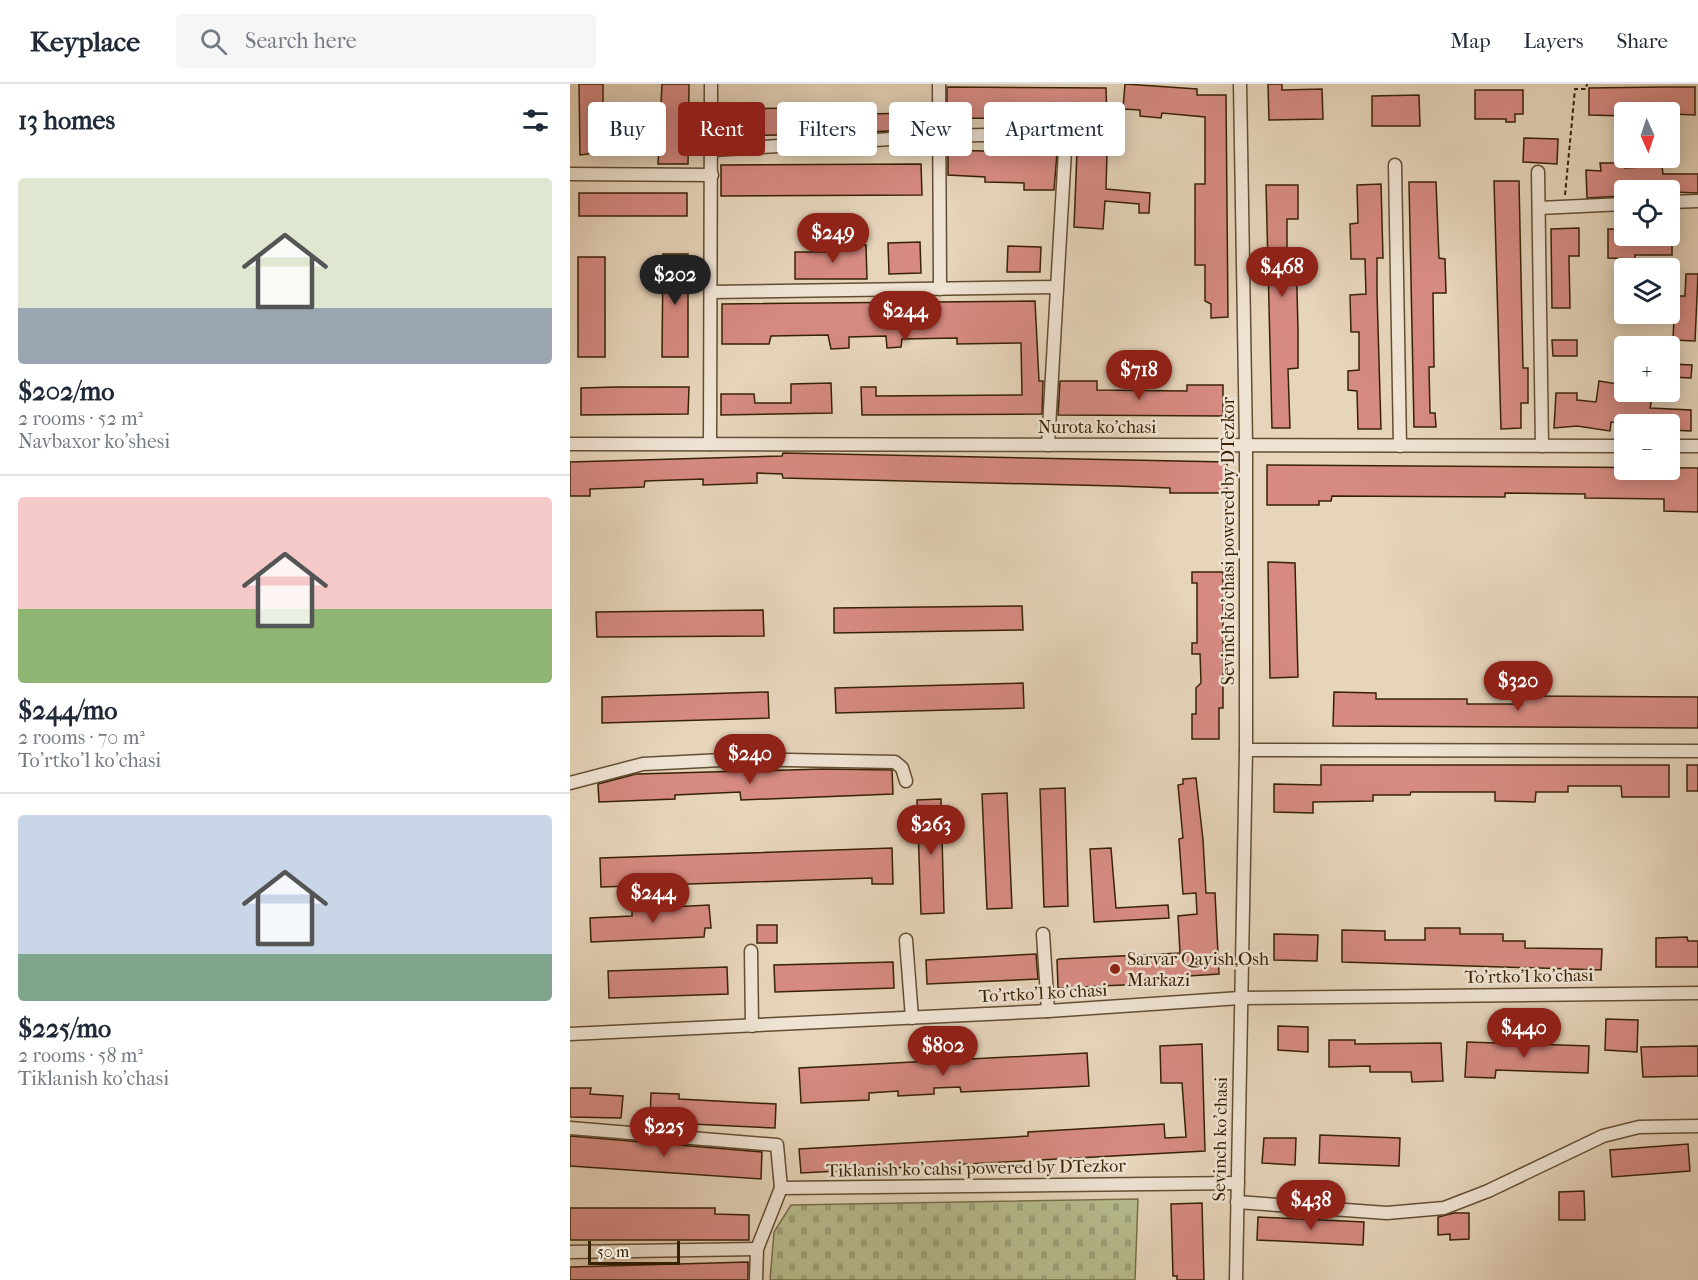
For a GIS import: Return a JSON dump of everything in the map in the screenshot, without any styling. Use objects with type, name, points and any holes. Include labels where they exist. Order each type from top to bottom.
[{"type":"street","points":[[711,84],[711,102]]},
{"type":"street","points":[[939,84],[939,102]]},
{"type":"street","name":"Sevinch ko'chasi powered by DTezkor","points":[[1240,84],[1246,446],[1246,750],[1240,998]]},
{"type":"street","points":[[972,135],[1066,134],[1048,445]]},
{"type":"street","points":[[765,147],[889,139]]},
{"type":"street","points":[[710,444],[712,156]]},
{"type":"street","points":[[939,156],[940,289]]},
{"type":"street","points":[[1395,165],[1400,446]]},
{"type":"street","points":[[1538,172],[1542,446]]},
{"type":"street","points":[[570,174],[712,175]]},
{"type":"street","points":[[1680,202],[1698,201]]},
{"type":"street","points":[[1539,208],[1614,204]]},
{"type":"street","points":[[711,292],[1057,287]]},
{"type":"street","name":"Nurota ko'chasi","points":[[570,444],[1614,446]]},
{"type":"street","points":[[1680,446],[1698,446]]},
{"type":"street","points":[[1246,750],[1698,752]]},
{"type":"street","points":[[570,783],[643,764],[742,759],[895,762],[902,768],[906,781]]},
{"type":"street","points":[[1043,934],[1048,1011]]},
{"type":"street","points":[[906,940],[912,1018]]},
{"type":"street","points":[[751,951],[752,1026]]},
{"type":"street","name":"To'rtko'l ko'chasi","points":[[570,1034],[1048,1011],[1240,998],[1698,993]]},
{"type":"street","name":"Sevinch ko'chasi","points":[[1236,1280],[1240,998]]},
{"type":"street","points":[[1237,1202],[1387,1213],[1444,1208],[1488,1191],[1603,1136],[1639,1127],[1698,1126]]},
{"type":"street","points":[[570,1128],[777,1145],[781,1188],[757,1249],[756,1280]]},
{"type":"street","name":"Tiklanish ko'cahsi powered by DTezkor","points":[[781,1188],[1238,1183]]},
{"type":"street","points":[[570,1252],[757,1249]]},
{"type":"path","points":[[1564,207],[1575,89],[1586,89],[1587,84]]},
{"type":"green space","points":[[1138,1199],[1135,1280],[770,1280],[774,1232],[791,1205]]},
{"type":"building","points":[[579,84],[603,84],[603,102],[588,102],[588,154],[580,155]]},
{"type":"building","points":[[662,84],[689,84],[689,102],[678,102],[678,156],[688,156],[688,164],[658,164],[658,156],[666,156],[666,102],[661,102]]},
{"type":"building","points":[[1125,84],[1197,89],[1197,95],[1226,95],[1228,317],[1211,318],[1211,304],[1205,301],[1205,265],[1195,265],[1195,184],[1205,184],[1205,117],[1162,113],[1161,118],[1140,116],[1140,110],[1125,109]]},
{"type":"building","points":[[1268,84],[1282,84],[1282,90],[1322,89],[1323,119],[1269,120]]},
{"type":"building","points":[[947,87],[1106,88],[1106,102],[984,102],[984,118],[972,118],[972,102],[947,102]]},
{"type":"building","points":[[1695,87],[1695,115],[1680,114],[1680,102],[1614,102],[1614,116],[1589,115],[1589,88]]},
{"type":"building","points":[[1475,90],[1523,90],[1523,114],[1515,114],[1515,122],[1506,122],[1506,119],[1475,119]]},
{"type":"building","points":[[1419,95],[1420,126],[1372,126],[1372,96]]},
{"type":"building","points":[[765,108],[777,108],[777,135],[765,135]]},
{"type":"building","points":[[877,114],[889,114],[889,131],[877,132]]},
{"type":"building","points":[[1524,138],[1558,139],[1557,164],[1523,162]]},
{"type":"building","points":[[972,151],[984,151],[984,156],[1057,156],[1054,190],[1024,190],[1024,183],[985,182],[985,177],[948,175],[948,156],[972,156]]},
{"type":"building","points":[[1077,156],[1107,156],[1106,189],[1150,193],[1149,213],[1139,213],[1139,204],[1105,201],[1103,229],[1074,227]]},
{"type":"building","points":[[1600,163],[1614,163],[1614,168],[1662,168],[1663,174],[1698,174],[1698,193],[1680,192],[1680,180],[1614,180],[1614,197],[1587,198],[1586,170],[1601,171]]},
{"type":"building","points":[[921,164],[922,195],[721,196],[721,165]]},
{"type":"building","points":[[1494,181],[1519,181],[1523,368],[1528,368],[1528,403],[1521,403],[1521,428],[1501,429]]},
{"type":"building","points":[[1409,182],[1436,182],[1439,258],[1445,259],[1446,293],[1433,293],[1434,367],[1429,367],[1430,413],[1435,413],[1436,427],[1414,427]]},
{"type":"building","points":[[1381,184],[1383,258],[1377,258],[1377,293],[1381,429],[1358,429],[1357,391],[1348,390],[1348,371],[1359,370],[1359,332],[1351,332],[1350,295],[1366,294],[1365,259],[1351,259],[1350,224],[1358,223],[1357,185]]},
{"type":"building","points":[[1266,185],[1298,185],[1298,219],[1287,219],[1287,250],[1296,250],[1298,330],[1298,368],[1288,369],[1290,428],[1272,428]]},
{"type":"building","points":[[579,193],[687,193],[687,216],[579,216]]},
{"type":"building","points":[[1579,228],[1579,256],[1569,256],[1570,308],[1552,308],[1551,229]]},
{"type":"building","points":[[1608,229],[1614,229],[1614,246],[1672,246],[1672,255],[1608,258]]},
{"type":"building","points":[[920,242],[921,273],[889,274],[888,243]]},
{"type":"building","points":[[866,245],[867,279],[795,279],[795,252],[834,252],[834,246]]},
{"type":"building","points":[[1008,246],[1041,247],[1040,272],[1007,272]]},
{"type":"building","points":[[663,254],[688,254],[688,357],[662,357]]},
{"type":"building","points":[[578,257],[605,257],[605,357],[578,357]]},
{"type":"building","points":[[1686,274],[1698,274],[1695,341],[1680,340],[1680,336],[1673,336],[1674,324],[1680,324],[1680,296],[1685,296]]},
{"type":"building","points":[[1035,301],[1039,381],[1043,381],[1042,414],[862,415],[861,387],[876,387],[876,396],[1022,395],[1021,343],[957,344],[957,338],[902,339],[901,347],[887,348],[886,336],[849,337],[849,348],[831,349],[828,335],[771,336],[769,344],[722,344],[722,304]]},
{"type":"building","points":[[1552,340],[1577,340],[1577,356],[1553,356]]},
{"type":"building","points":[[1680,364],[1692,365],[1691,378],[1680,377]]},
{"type":"building","points":[[1060,381],[1097,381],[1097,390],[1187,391],[1187,385],[1223,385],[1223,416],[1058,415]]},
{"type":"building","points":[[1599,381],[1614,383],[1614,402],[1651,402],[1650,408],[1691,410],[1691,431],[1680,430],[1680,414],[1614,414],[1614,422],[1611,422],[1610,431],[1577,426],[1554,428],[1556,393],[1577,393],[1577,400],[1596,402]]},
{"type":"building","points":[[831,383],[832,413],[721,415],[721,394],[754,394],[755,403],[791,403],[791,384]]},
{"type":"building","points":[[689,387],[688,414],[581,415],[581,388]]},
{"type":"building","points":[[783,453],[1227,462],[1227,493],[1170,493],[1170,488],[1116,486],[783,478],[782,474],[757,473],[757,483],[703,485],[703,479],[645,481],[644,487],[590,489],[590,496],[570,496],[570,462],[782,456]]},
{"type":"building","points":[[1267,465],[1614,467],[1614,480],[1680,480],[1680,468],[1698,468],[1698,512],[1664,511],[1664,499],[1585,498],[1585,494],[1505,493],[1505,497],[1332,496],[1331,501],[1319,501],[1319,505],[1267,505]]},
{"type":"building","points":[[1268,562],[1295,563],[1298,677],[1270,678]]},
{"type":"building","points":[[1192,572],[1223,572],[1223,708],[1219,708],[1219,739],[1192,739],[1192,714],[1196,714],[1196,688],[1201,683],[1200,654],[1192,654],[1192,643],[1197,643],[1197,583],[1192,583]]},
{"type":"building","points":[[1022,606],[1023,630],[834,633],[834,608]]},
{"type":"building","points":[[763,610],[764,636],[597,637],[596,612]]},
{"type":"building","points":[[1023,683],[1024,708],[836,713],[835,688]]},
{"type":"building","points":[[768,692],[769,718],[602,723],[602,697]]},
{"type":"building","points":[[1334,692],[1376,693],[1376,699],[1467,699],[1467,704],[1522,704],[1522,696],[1698,697],[1698,728],[1333,726]]},
{"type":"building","points":[[1321,765],[1669,765],[1669,797],[1622,797],[1621,786],[1568,786],[1568,792],[1536,792],[1535,802],[1495,801],[1495,792],[1411,792],[1410,795],[1373,795],[1373,801],[1313,802],[1313,813],[1274,812],[1274,784],[1321,785]]},
{"type":"building","points":[[1687,765],[1698,765],[1698,791],[1687,791]]},
{"type":"building","points":[[823,769],[892,770],[893,794],[741,800],[740,792],[675,795],[675,799],[599,802],[598,784],[636,774]]},
{"type":"building","points":[[1196,778],[1206,893],[1215,893],[1219,974],[1172,977],[1166,979],[1166,983],[1058,988],[1057,960],[1059,959],[1180,953],[1178,916],[1197,914],[1196,893],[1183,894],[1179,839],[1183,838],[1178,785],[1183,784],[1183,779]]},
{"type":"building","points":[[1065,788],[1068,906],[1044,907],[1040,789]]},
{"type":"building","points":[[1007,793],[1012,908],[987,909],[982,794]]},
{"type":"building","points":[[941,799],[944,913],[921,914],[917,800]]},
{"type":"building","points":[[892,848],[893,884],[872,884],[872,878],[601,887],[600,858]]},
{"type":"building","points":[[1111,848],[1116,908],[1168,905],[1169,918],[1094,922],[1090,849]]},
{"type":"building","points":[[709,905],[711,928],[705,928],[704,937],[591,942],[590,918],[632,916],[632,909]]},
{"type":"building","points":[[757,925],[777,925],[777,943],[757,943]]},
{"type":"building","points":[[1425,928],[1460,928],[1460,934],[1503,934],[1503,941],[1525,941],[1525,948],[1602,949],[1601,970],[1342,962],[1342,930],[1385,931],[1385,940],[1425,940]]},
{"type":"building","points":[[1274,934],[1318,935],[1317,961],[1274,960]]},
{"type":"building","points":[[1687,937],[1688,941],[1698,941],[1698,967],[1656,967],[1656,938]]},
{"type":"building","points":[[1036,954],[1038,979],[927,984],[926,960]]},
{"type":"building","points":[[893,962],[894,988],[775,992],[774,965]]},
{"type":"building","points":[[727,967],[728,994],[609,998],[608,971]]},
{"type":"building","points":[[1606,1019],[1638,1020],[1637,1052],[1605,1050]]},
{"type":"building","points":[[1278,1026],[1308,1027],[1308,1052],[1278,1050]]},
{"type":"building","points":[[1329,1040],[1355,1040],[1355,1044],[1441,1043],[1443,1081],[1412,1082],[1411,1072],[1370,1072],[1370,1066],[1329,1067]]},
{"type":"building","points":[[1467,1042],[1589,1046],[1588,1073],[1496,1070],[1495,1078],[1465,1077]]},
{"type":"building","points":[[1202,1044],[1205,1151],[801,1173],[799,1149],[1028,1136],[1028,1132],[1164,1124],[1165,1138],[1186,1137],[1182,1083],[1161,1083],[1160,1046]]},
{"type":"building","points":[[1698,1046],[1698,1076],[1643,1077],[1641,1047]]},
{"type":"building","points":[[1087,1053],[1089,1086],[961,1092],[960,1087],[934,1088],[934,1094],[898,1096],[898,1091],[869,1093],[869,1100],[801,1103],[799,1068]]},
{"type":"building","points":[[570,1088],[591,1088],[590,1094],[623,1096],[621,1118],[570,1117]]},
{"type":"building","points":[[651,1093],[679,1094],[679,1099],[776,1104],[775,1128],[650,1122]]},
{"type":"building","points":[[1320,1135],[1400,1138],[1399,1166],[1319,1163]]},
{"type":"building","points":[[570,1136],[762,1152],[761,1179],[570,1166]]},
{"type":"building","points":[[1264,1138],[1296,1138],[1295,1165],[1262,1163]]},
{"type":"building","points":[[1688,1144],[1690,1171],[1612,1177],[1610,1150]]},
{"type":"building","points":[[1584,1191],[1585,1220],[1559,1220],[1559,1192]]},
{"type":"building","points":[[1202,1203],[1204,1280],[1177,1280],[1177,1276],[1173,1276],[1171,1204]]},
{"type":"building","points":[[570,1208],[715,1208],[715,1214],[749,1215],[749,1240],[570,1240]]},
{"type":"building","points":[[1454,1213],[1469,1213],[1469,1239],[1450,1240],[1450,1234],[1438,1235],[1438,1217]]},
{"type":"building","points":[[1258,1217],[1364,1222],[1363,1245],[1257,1240]]},
{"type":"building","points":[[748,1262],[748,1280],[570,1280],[570,1267]]},
{"type":"place","name":"Sarvar Qayish,Osh Markazi","points":[[1115,969]]}]
